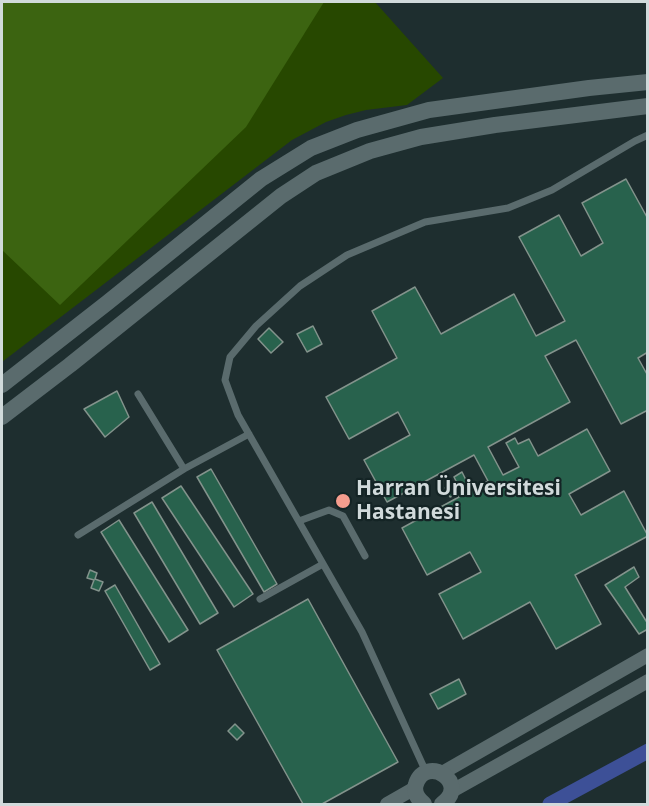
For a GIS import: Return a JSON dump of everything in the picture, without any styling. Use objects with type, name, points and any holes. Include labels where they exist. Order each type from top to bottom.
[{"type":"street","points":[[2,385],[261,179],[311,148],[357,130],[429,110],[648,82]]},
{"type":"street","points":[[2,417],[281,196],[316,173],[370,151],[421,137],[495,125],[648,106]]},
{"type":"street","points":[[424,804],[419,801],[415,788],[421,776],[434,772],[648,655]]},
{"type":"street","points":[[449,800],[648,681]]},
{"type":"street","points":[[434,772],[448,777],[451,784],[449,800]]},
{"type":"street","points":[[387,804],[415,788]]},
{"type":"lane","points":[[434,772],[362,632],[238,415],[225,380],[231,357],[256,326],[300,286],[347,255],[425,222],[508,208],[552,190],[648,135]]},
{"type":"lane","points":[[138,394],[184,470]]},
{"type":"lane","points":[[78,535],[184,470],[249,434]]},
{"type":"lane","points":[[299,521],[329,510],[343,516],[365,556]]},
{"type":"lane","points":[[260,599],[323,564]]},
{"type":"green space","points":[[2,2],[375,2],[443,78],[407,105],[346,115],[326,122],[292,140],[2,362]]},
{"type":"green space","points":[[2,2],[324,2],[246,127],[60,305],[2,250]]},
{"type":"building","points":[[626,179],[648,219],[648,352],[638,358],[648,376],[648,410],[621,424],[576,340],[545,356],[570,402],[488,447],[503,475],[519,467],[506,443],[515,438],[518,444],[529,439],[538,456],[587,429],[610,471],[569,494],[581,515],[624,491],[648,536],[575,575],[601,624],[556,649],[530,602],[463,639],[439,594],[481,572],[470,552],[427,575],[402,528],[459,497],[457,494],[450,497],[445,488],[456,481],[454,477],[462,472],[471,490],[488,481],[474,455],[387,502],[364,460],[410,435],[398,412],[349,439],[326,397],[397,358],[372,311],[415,287],[441,334],[514,294],[536,336],[565,321],[519,237],[559,215],[581,256],[603,243],[582,203]]},
{"type":"building","points":[[313,326],[322,344],[307,352],[297,334]]},
{"type":"building","points":[[269,328],[283,342],[271,353],[258,339]]},
{"type":"building","points":[[117,391],[129,417],[105,437],[84,409]]},
{"type":"building","points":[[211,469],[277,584],[264,592],[197,477]]},
{"type":"building","points":[[181,486],[253,594],[234,607],[162,498]]},
{"type":"building","points":[[152,502],[218,613],[200,624],[134,513]]},
{"type":"building","points":[[119,520],[188,630],[169,642],[101,532]]},
{"type":"building","points":[[634,567],[639,577],[625,587],[648,624],[648,629],[639,634],[605,585]]},
{"type":"building","points":[[90,570],[97,573],[95,579],[103,582],[99,591],[91,588],[94,580],[87,578]]},
{"type":"building","points":[[115,585],[160,664],[150,670],[105,591]]},
{"type":"building","points":[[308,599],[398,762],[322,804],[303,804],[217,650]]},
{"type":"building","points":[[459,679],[466,694],[438,709],[430,694]]},
{"type":"building","points":[[235,724],[244,733],[237,740],[228,731]]},
{"type":"waterway","points":[[550,804],[648,751]]},
{"type":"place","name":"Harran Üniversitesi Hastanesi","points":[[343,501]]}]
